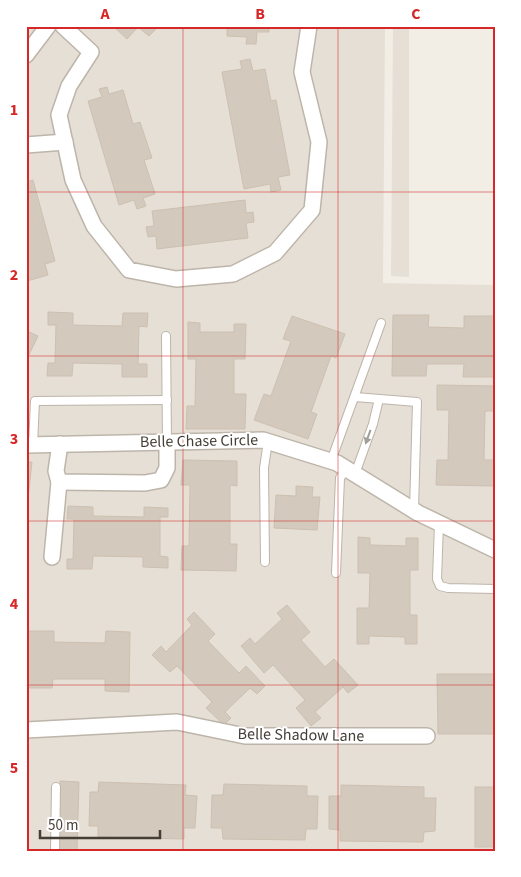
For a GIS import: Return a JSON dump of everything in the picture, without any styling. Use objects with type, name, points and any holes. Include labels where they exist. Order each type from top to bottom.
[{"type":"street","points":[[26,55],[48,26]]},
{"type":"street","points":[[63,26],[92,52],[69,86],[59,115],[73,180],[94,226],[129,270],[176,279],[233,274],[275,253],[312,210],[319,142],[302,72],[309,26]]},
{"type":"street","points":[[26,145],[65,142]]},
{"type":"street","name":"Belle Chase Circle","points":[[30,445],[268,441],[331,461],[414,511],[495,550]]},
{"type":"street","points":[[59,482],[145,484],[161,480],[166,468],[166,442]]},
{"type":"street","points":[[52,557],[59,482],[56,471],[60,444]]},
{"type":"street","name":"Belle Shadow Lane","points":[[26,730],[177,722],[244,736],[427,736]]},
{"type":"lane","points":[[331,461],[381,323]]},
{"type":"lane","points":[[166,336],[166,442]]},
{"type":"lane","points":[[355,397],[417,402],[414,511]]},
{"type":"lane","points":[[336,573],[340,478],[350,471],[373,424],[379,399]]},
{"type":"lane","points":[[30,445],[35,401],[166,400]]},
{"type":"lane","points":[[265,562],[264,468],[268,441]]},
{"type":"lane","points":[[439,524],[437,579],[440,586],[448,588],[495,589]]},
{"type":"lane","points":[[55,851],[56,787]]},
{"type":"shaded area","points":[[26,26],[385,26],[383,283],[495,285],[495,851],[26,851]]},
{"type":"shaded area","points":[[393,26],[409,26],[409,277],[391,276]]},
{"type":"building","points":[[113,26],[153,26],[156,29],[149,36],[138,27],[127,39]]},
{"type":"building","points":[[227,26],[269,26],[269,32],[257,32],[256,44],[246,44],[247,37],[227,36]]},
{"type":"building","points":[[250,59],[253,71],[265,69],[271,101],[276,100],[290,175],[278,177],[281,190],[271,192],[270,184],[244,189],[222,72],[242,69],[240,61]]},
{"type":"building","points":[[107,87],[109,94],[123,90],[133,124],[140,122],[152,158],[144,160],[155,194],[143,198],[146,206],[137,209],[134,200],[119,205],[88,101],[102,97],[99,89]]},
{"type":"building","points":[[33,180],[55,261],[45,264],[48,275],[27,281],[26,182]]},
{"type":"building","points":[[245,200],[246,213],[253,212],[254,222],[246,223],[248,238],[157,249],[156,236],[148,237],[146,227],[154,226],[152,211]]},
{"type":"building","points":[[48,312],[73,313],[73,325],[122,326],[123,313],[148,313],[147,327],[139,326],[138,364],[147,364],[147,377],[122,377],[122,364],[73,363],[72,376],[47,376],[48,363],[55,363],[56,325],[48,325]]},
{"type":"building","points":[[393,315],[429,315],[428,327],[464,328],[464,316],[495,316],[495,377],[463,377],[464,364],[427,364],[426,376],[392,376]]},
{"type":"building","points":[[292,316],[345,334],[336,358],[331,356],[311,412],[317,414],[308,439],[254,420],[264,394],[271,396],[291,341],[283,339]]},
{"type":"building","points":[[188,322],[200,323],[200,332],[234,332],[234,324],[246,324],[245,359],[234,359],[234,394],[246,394],[245,429],[186,429],[187,406],[195,406],[196,359],[188,359]]},
{"type":"building","points":[[26,331],[38,336],[26,361]]},
{"type":"building","points":[[437,385],[495,386],[495,411],[485,411],[484,460],[495,460],[495,486],[436,485],[437,460],[448,460],[449,410],[437,410]]},
{"type":"building","points":[[183,460],[237,461],[237,486],[230,485],[230,544],[237,544],[236,571],[181,570],[182,546],[189,546],[190,485],[181,485]]},
{"type":"building","points":[[26,462],[32,462],[28,498],[26,498]]},
{"type":"building","points":[[296,486],[313,487],[312,497],[320,497],[317,530],[274,528],[276,495],[296,496]]},
{"type":"building","points":[[68,506],[93,507],[93,516],[144,517],[144,507],[168,508],[168,517],[160,517],[160,556],[168,557],[168,568],[143,567],[143,557],[93,556],[92,569],[67,569],[67,559],[73,559],[74,519],[67,519]]},
{"type":"building","points":[[358,537],[370,538],[370,545],[406,546],[406,538],[418,538],[418,570],[410,570],[410,615],[417,615],[417,644],[405,644],[405,637],[369,636],[369,644],[357,644],[357,608],[369,608],[370,573],[358,573]]},
{"type":"building","points":[[287,605],[310,632],[301,640],[325,667],[334,659],[358,685],[348,693],[343,687],[315,712],[321,718],[311,726],[296,708],[305,700],[273,665],[264,673],[241,646],[250,638],[255,644],[282,619],[277,613]]},
{"type":"building","points":[[194,612],[215,634],[208,641],[239,673],[246,666],[265,686],[257,694],[250,688],[225,712],[231,718],[224,725],[206,708],[212,702],[177,666],[170,672],[152,655],[161,646],[166,652],[192,625],[187,619]]},
{"type":"building","points":[[26,631],[54,631],[54,642],[105,643],[106,631],[130,632],[129,692],[105,691],[105,679],[53,679],[52,688],[26,688]]},
{"type":"building","points":[[437,674],[495,674],[495,734],[438,734]]},
{"type":"building","points":[[60,781],[79,782],[77,850],[58,850]]},
{"type":"building","points":[[99,782],[186,785],[185,795],[197,796],[195,828],[184,828],[184,839],[98,837],[98,826],[89,826],[90,792],[98,792]]},
{"type":"building","points":[[224,784],[307,786],[307,796],[318,796],[317,829],[306,829],[305,840],[223,839],[222,828],[211,828],[212,795],[223,795]]},
{"type":"building","points":[[341,785],[424,787],[424,798],[436,798],[435,831],[424,832],[423,842],[340,841],[340,830],[329,829],[329,796],[341,796]]},
{"type":"building","points":[[475,787],[494,787],[494,847],[475,847]]}]
